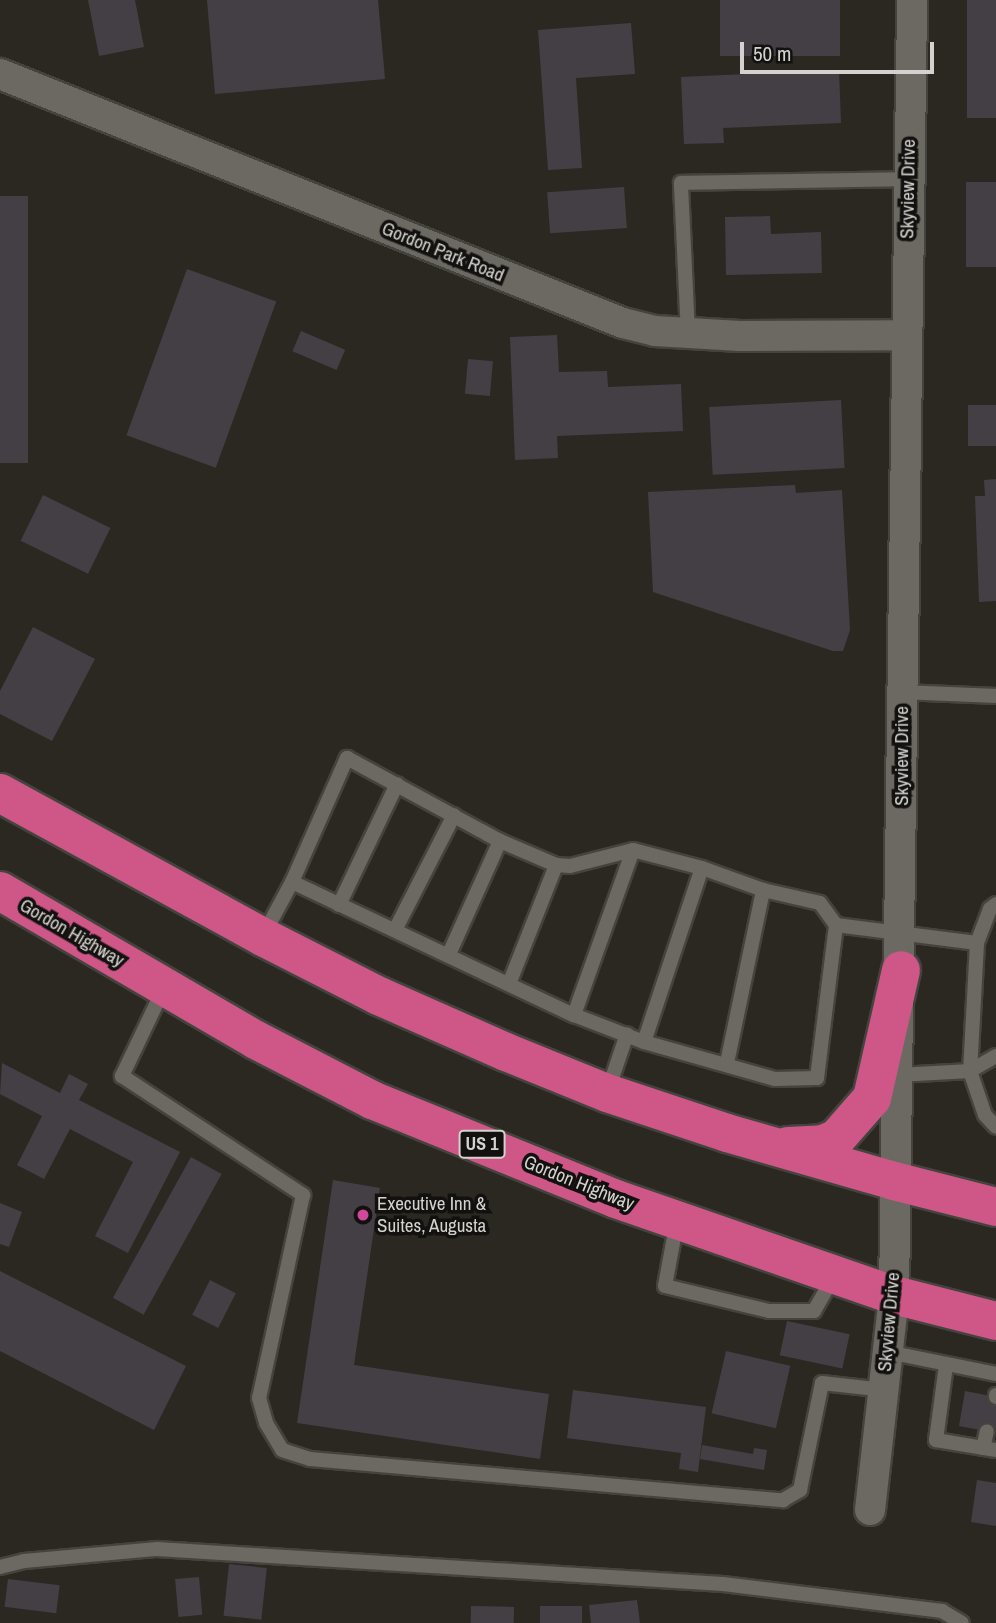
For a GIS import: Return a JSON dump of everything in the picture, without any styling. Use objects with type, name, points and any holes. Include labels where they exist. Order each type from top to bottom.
[{"type":"highway","points":[[0,793],[263,937],[379,996],[607,1093],[776,1147],[996,1207]]},
{"type":"highway","name":"Gordon Highway","points":[[0,891],[256,1040],[372,1100],[677,1220],[894,1295],[996,1321]]},
{"type":"highway","points":[[776,1147],[823,1144],[837,1138],[868,1104],[878,1082],[901,952]]},
{"type":"street","name":"Skyview Drive","points":[[870,1510],[894,1295],[894,1181],[901,952],[905,335],[912,0]]},
{"type":"street","name":"Gordon Park Road","points":[[0,74],[586,310],[655,331],[688,334],[905,335]]},
{"type":"lane","points":[[688,334],[681,183],[909,178]]},
{"type":"lane","points":[[902,692],[996,696]]},
{"type":"lane","points":[[263,937],[292,882],[347,758],[500,841],[556,865],[570,866],[633,850],[702,868],[763,890],[820,902],[836,925],[901,952],[977,943]]},
{"type":"lane","points":[[339,905],[397,784]]},
{"type":"lane","points":[[395,930],[454,815]]},
{"type":"lane","points":[[449,954],[500,841]]},
{"type":"lane","points":[[574,1015],[633,850]]},
{"type":"lane","points":[[509,984],[556,865]]},
{"type":"lane","points":[[645,1042],[702,868]]},
{"type":"lane","points":[[292,882],[574,1015],[645,1042],[727,1063],[775,1079],[817,1078],[836,925]]},
{"type":"lane","points":[[727,1063],[763,890]]},
{"type":"lane","points":[[996,904],[990,909],[977,943],[970,1071],[985,1115],[996,1128]]},
{"type":"lane","points":[[165,987],[122,1076],[303,1195],[259,1398],[266,1423],[282,1450],[310,1460],[783,1500],[800,1490],[822,1383],[884,1390]]},
{"type":"lane","points":[[607,1093],[627,1034]]},
{"type":"lane","points":[[898,1075],[970,1071],[996,1056]]},
{"type":"lane","points":[[677,1220],[665,1286],[769,1311],[814,1311],[835,1275]]},
{"type":"lane","points":[[888,1352],[996,1374]]},
{"type":"lane","points":[[946,1364],[936,1440],[990,1449],[987,1431]]},
{"type":"lane","points":[[0,1567],[38,1559],[157,1549],[723,1584],[942,1611],[962,1623]]},
{"type":"building","points":[[88,0],[135,0],[144,47],[99,56]]},
{"type":"building","points":[[207,0],[378,0],[385,79],[215,94]]},
{"type":"building","points":[[720,0],[840,0],[840,56],[720,56]]},
{"type":"building","points":[[967,0],[996,0],[996,118],[967,118]]},
{"type":"building","points":[[631,23],[635,74],[576,78],[582,168],[548,170],[538,30]]},
{"type":"building","points":[[839,70],[841,123],[723,128],[724,143],[684,144],[681,77]]},
{"type":"building","points":[[966,182],[996,182],[996,267],[966,267]]},
{"type":"building","points":[[624,187],[627,228],[550,233],[547,192]]},
{"type":"building","points":[[0,196],[28,196],[28,463],[0,463]]},
{"type":"building","points":[[770,216],[771,234],[821,232],[822,273],[726,275],[725,217]]},
{"type":"building","points":[[187,269],[276,301],[216,468],[126,435]]},
{"type":"building","points":[[301,331],[345,350],[337,370],[292,351]]},
{"type":"building","points":[[557,335],[559,372],[607,371],[608,387],[681,384],[683,431],[557,436],[558,458],[515,460],[510,337]]},
{"type":"building","points":[[468,359],[493,361],[490,396],[465,394]]},
{"type":"building","points":[[841,400],[845,468],[713,475],[709,407]]},
{"type":"building","points":[[968,405],[996,405],[996,446],[968,446]]},
{"type":"building","points":[[996,479],[996,601],[979,602],[975,496],[985,496],[984,480]]},
{"type":"building","points":[[795,485],[796,493],[842,490],[850,630],[843,651],[833,651],[653,592],[648,492]]},
{"type":"building","points":[[43,495],[110,528],[88,574],[21,541]]},
{"type":"building","points":[[33,627],[95,659],[52,741],[0,714],[0,691]]},
{"type":"building","points":[[2,1063],[60,1093],[69,1074],[88,1084],[79,1100],[180,1152],[128,1253],[95,1236],[133,1162],[70,1129],[44,1179],[17,1165],[42,1116],[0,1094]]},
{"type":"building","points":[[191,1157],[222,1174],[144,1315],[113,1298]]},
{"type":"building","points":[[333,1180],[380,1188],[354,1365],[549,1394],[540,1459],[297,1423]]},
{"type":"building","points":[[0,1203],[22,1212],[9,1247],[0,1244]]},
{"type":"building","points":[[0,1271],[186,1366],[154,1430],[0,1351]]},
{"type":"building","points":[[210,1280],[236,1293],[218,1328],[192,1315]]},
{"type":"building","points":[[787,1321],[850,1334],[842,1369],[780,1355]]},
{"type":"building","points":[[726,1351],[790,1366],[776,1428],[712,1413]]},
{"type":"building","points":[[573,1390],[706,1407],[698,1472],[679,1469],[681,1453],[567,1438]]},
{"type":"building","points":[[965,1391],[996,1397],[996,1433],[959,1426]]},
{"type":"building","points":[[702,1445],[753,1454],[754,1448],[767,1450],[764,1470],[700,1459]]},
{"type":"building","points":[[977,1480],[996,1483],[996,1526],[971,1522]]},
{"type":"building","points":[[229,1564],[267,1568],[261,1620],[224,1616]]},
{"type":"building","points":[[199,1577],[202,1615],[178,1617],[175,1579]]},
{"type":"building","points":[[8,1579],[60,1585],[56,1613],[5,1607]]},
{"type":"building","points":[[637,1600],[640,1623],[591,1623],[589,1605]]},
{"type":"building","points":[[471,1606],[514,1607],[514,1623],[471,1623]]},
{"type":"building","points":[[540,1606],[582,1606],[582,1623],[540,1623]]},
{"type":"place","name":"Executive Inn & Suites, Augusta","points":[[363,1215]]}]
